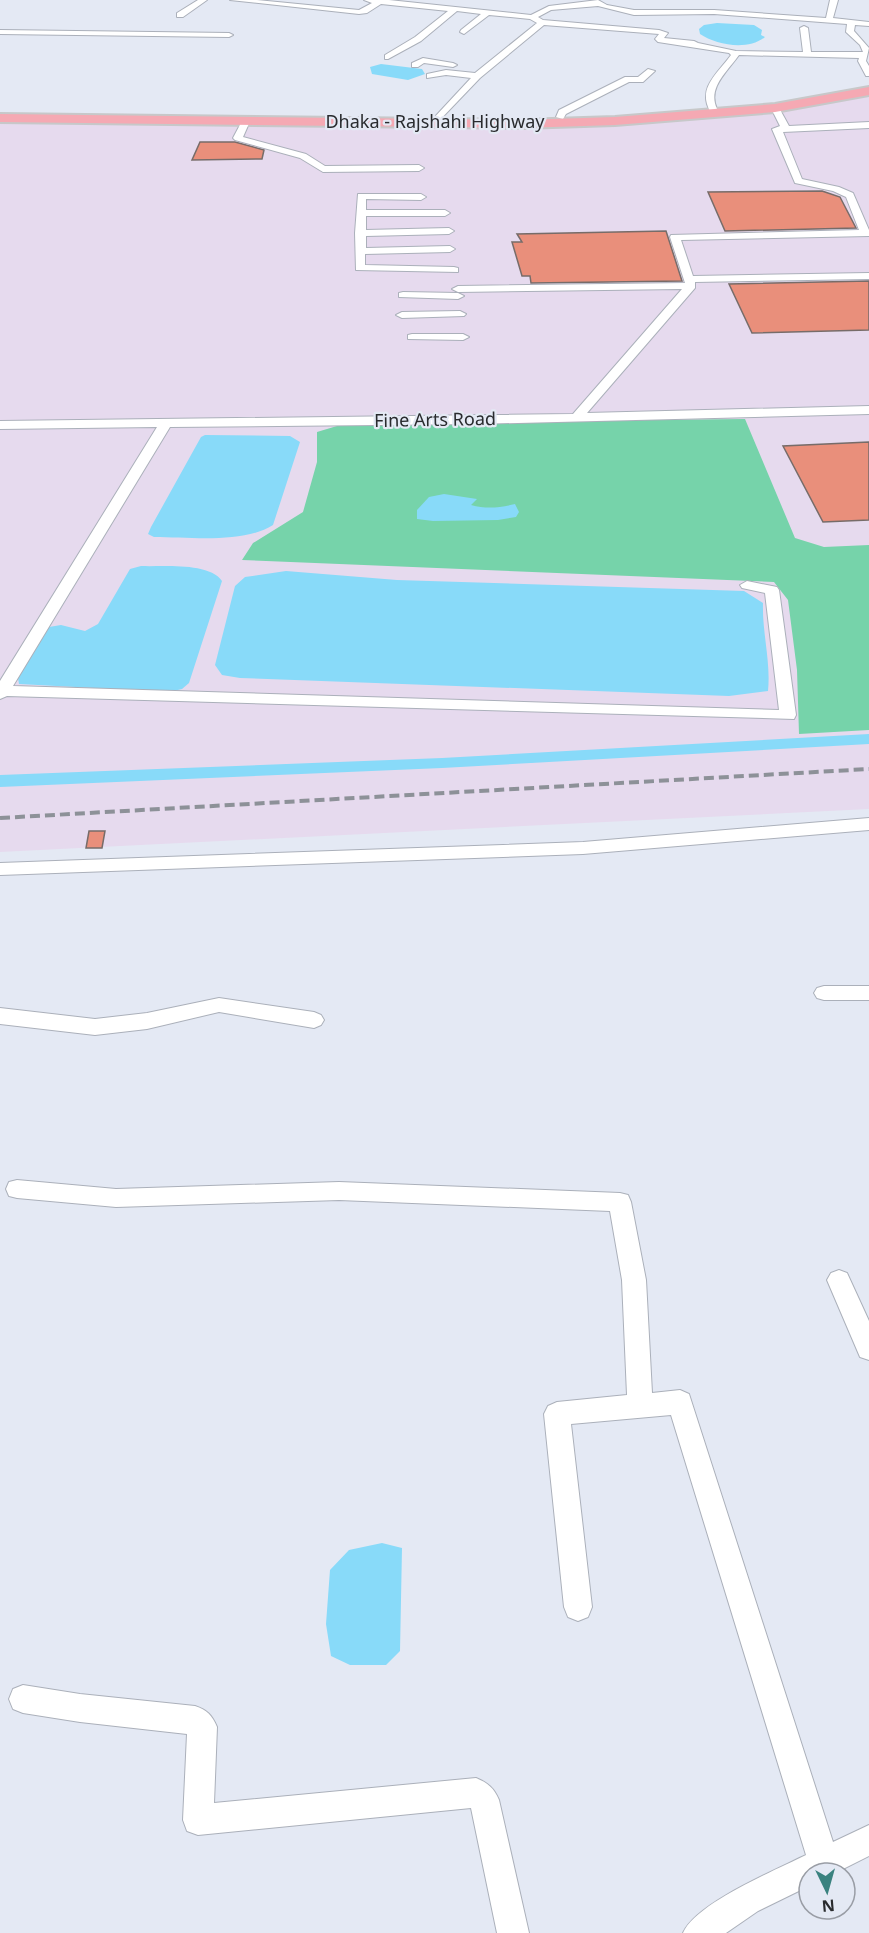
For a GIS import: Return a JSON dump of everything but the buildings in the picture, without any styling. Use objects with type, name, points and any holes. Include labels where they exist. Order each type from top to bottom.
[{"type":"highway","name":"Dhaka - Rajshahi Highway","points":[[0,113],[436,121],[713,109],[768,104],[869,89]]},
{"type":"highway","name":"Dhaka - Rajshahi Highway","points":[[0,118],[246,121],[615,120],[776,108],[869,89]]},
{"type":"street","points":[[180,15],[203,0]]},
{"type":"street","points":[[234,0],[359,12],[380,1]]},
{"type":"street","points":[[368,0],[487,10],[532,18],[541,22],[659,32],[664,33],[661,40],[694,43],[692,45],[732,51],[735,54],[784,52],[864,56]]},
{"type":"street","points":[[435,7],[446,0]]},
{"type":"street","points":[[829,20],[834,0]]},
{"type":"street","points":[[532,18],[549,8],[595,2],[623,11],[762,14],[869,24]]},
{"type":"street","points":[[762,14],[766,3]]},
{"type":"street","points":[[376,62],[418,39],[455,9]]},
{"type":"street","points":[[464,32],[487,10]]},
{"type":"street","points":[[436,121],[477,76],[514,48],[541,22]]},
{"type":"street","points":[[851,22],[850,32],[867,52],[862,64],[869,74]]},
{"type":"street","points":[[804,28],[807,54]]},
{"type":"street","points":[[0,32],[229,35]]},
{"type":"street","points":[[783,64],[784,52]]},
{"type":"street","points":[[713,109],[708,99],[710,89],[735,54]]},
{"type":"street","points":[[420,62],[432,55]]},
{"type":"street","points":[[388,57],[459,66]]},
{"type":"street","points":[[560,117],[562,112],[628,79],[640,80],[651,70]]},
{"type":"street","points":[[430,76],[437,73],[453,73],[477,76]]},
{"type":"street","points":[[776,108],[786,129]]},
{"type":"street","points":[[246,121],[238,138],[303,156],[323,169],[419,168]]},
{"type":"street","points":[[690,282],[675,237],[867,233],[850,195],[836,189],[798,181],[777,129],[869,125]]},
{"type":"street","points":[[421,197],[361,196],[360,268],[454,270]]},
{"type":"street","points":[[361,213],[445,213]]},
{"type":"street","points":[[360,233],[449,231]]},
{"type":"street","points":[[360,251],[450,249]]},
{"type":"street","points":[[403,295],[869,276]]},
{"type":"street","points":[[576,417],[690,282]]},
{"type":"street","points":[[402,315],[460,314]]},
{"type":"street","points":[[412,337],[463,337]]},
{"type":"street","name":"Fine Arts Road","points":[[0,425],[576,417],[869,410]]},
{"type":"street","points":[[166,423],[1,692],[788,715],[772,591],[747,585]]},
{"type":"street","points":[[0,869],[583,848],[869,824]]},
{"type":"street","points":[[824,993],[869,993]]},
{"type":"street","points":[[0,1016],[95,1027],[147,1021],[219,1005],[314,1020]]},
{"type":"street","points":[[17,1189],[116,1197],[339,1191],[620,1202],[634,1280],[640,1406]]},
{"type":"street","points":[[838,1280],[869,1349]]},
{"type":"street","points":[[578,1607],[557,1414],[680,1402],[824,1861]]},
{"type":"street","points":[[23,1699],[80,1708],[195,1720],[202,1727],[198,1820],[476,1793],[484,1800],[513,1933]]},
{"type":"street","points":[[826,1861],[869,1840]]},
{"type":"street","points":[[699,1933],[747,1900],[797,1875]]},
{"type":"shaded area","points":[[869,94],[869,809],[0,852],[0,121],[432,128],[560,126],[728,116]]},
{"type":"green space","points":[[745,419],[795,538],[824,547],[869,545],[869,730],[799,734],[797,670],[788,600],[774,582],[242,560],[253,543],[303,512],[317,462],[317,432],[347,423]]},
{"type":"water","points":[[717,23],[754,25],[762,30],[761,35],[765,37],[750,44],[732,45],[700,34],[699,29],[704,25]]},
{"type":"water","points":[[381,64],[422,69],[425,74],[408,80],[372,74],[370,67]]},
{"type":"water","points":[[205,435],[290,436],[300,442],[273,525],[261,531],[232,537],[154,537],[148,534],[201,437]]},
{"type":"water","points":[[444,494],[477,499],[471,505],[482,507],[515,504],[519,512],[516,517],[498,520],[433,521],[417,519],[417,510],[429,497]]},
{"type":"water","points":[[141,566],[196,568],[216,575],[222,581],[189,683],[182,689],[169,692],[19,684],[18,678],[49,627],[61,625],[85,631],[98,624],[130,569]]},
{"type":"water","points":[[286,571],[397,580],[744,591],[763,603],[768,691],[729,696],[240,678],[222,675],[215,665],[235,586],[245,577]]},
{"type":"water","points":[[382,1543],[402,1548],[400,1651],[386,1665],[350,1665],[331,1656],[326,1624],[330,1570],[349,1550]]},
{"type":"waterway","points":[[0,781],[442,763],[869,739]]},
{"type":"railway","points":[[0,818],[869,769]]}]
